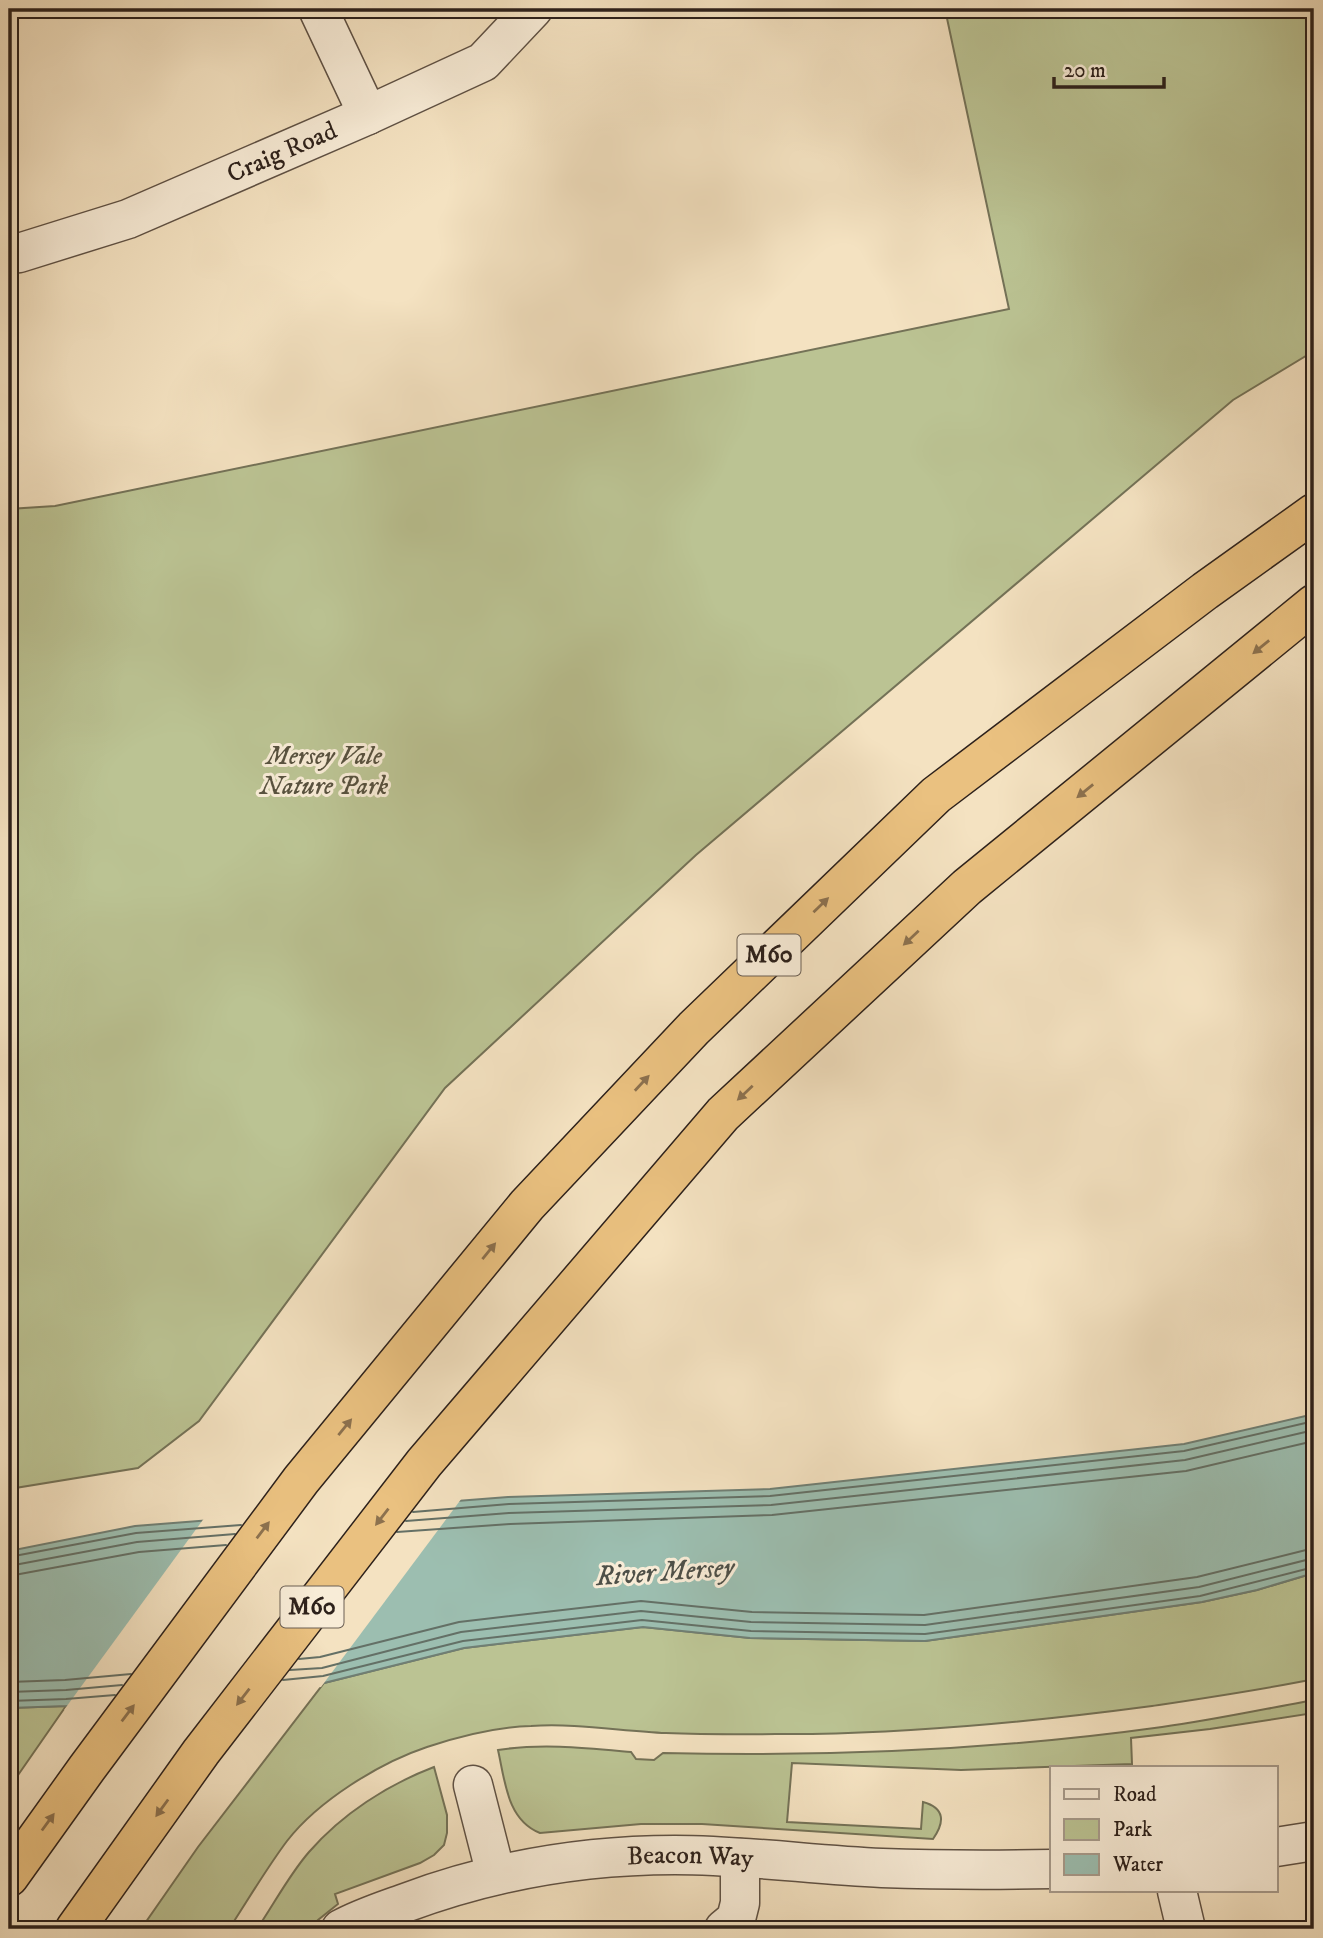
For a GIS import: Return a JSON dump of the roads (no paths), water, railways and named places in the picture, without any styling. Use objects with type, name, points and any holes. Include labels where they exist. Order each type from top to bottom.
[{"type":"highway","name":"M60","points":[[9,1877],[301,1480],[527,1205],[694,1028],[925,804],[1205,591],[1314,513]]},
{"type":"highway","name":"M60","points":[[75,1929],[201,1752],[424,1463],[723,1114],[967,887],[1314,604]]},
{"type":"street","points":[[318,9],[368,116]]},
{"type":"street","name":"Craig Road","points":[[12,245],[128,219],[368,116],[483,62],[533,9]]},
{"type":"street","points":[[473,1785],[496,1875]]},
{"type":"street","points":[[1278,1847],[1314,1841]]},
{"type":"street","name":"Beacon Way","points":[[341,1929],[423,1896],[496,1875],[601,1859],[673,1855],[883,1868],[1050,1869]]},
{"type":"street","points":[[724,1929],[736,1919],[740,1903],[740,1858]]},
{"type":"street","points":[[1177,1892],[1186,1929]]},
{"type":"water","name":"River Mersey","points":[[1314,1414],[1314,1573],[1257,1590],[1202,1602],[925,1641],[750,1638],[643,1627],[464,1648],[324,1683],[67,1706],[9,1708],[9,1551],[135,1526],[508,1497],[770,1489],[1184,1444]]},
{"type":"park label","name":"Mersey Vale Nature Park","points":[[324,771]]}]
